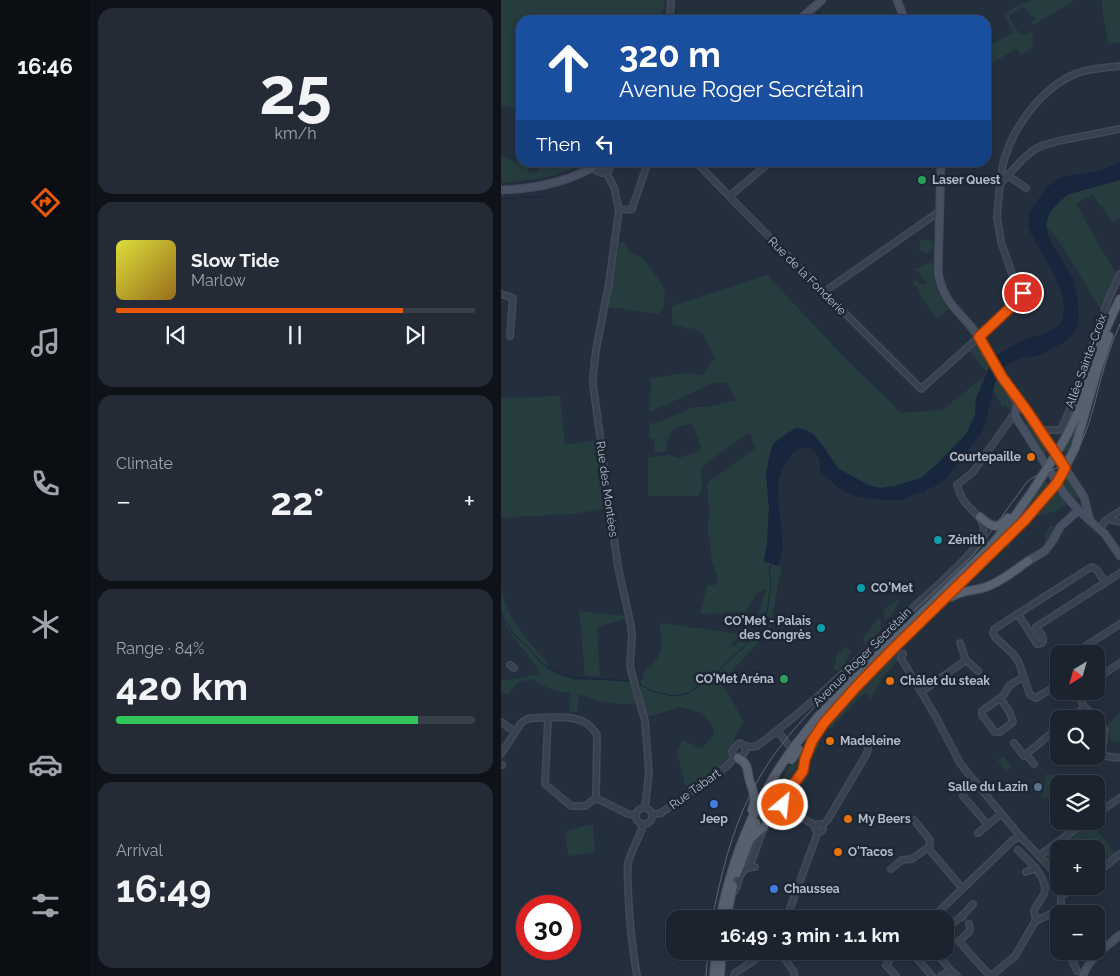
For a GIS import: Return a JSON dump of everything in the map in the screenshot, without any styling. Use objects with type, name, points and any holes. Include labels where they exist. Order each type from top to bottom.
[{"type":"main road","name":"Avenue Roger Secrétain","points":[[797,750],[816,719],[850,682],[985,552],[1012,521],[1064,443],[1081,406],[1093,364],[1120,299]]},
{"type":"main road","name":"Avenue Roger Secrétain","points":[[722,910],[743,841],[759,804],[788,760],[841,699],[1024,521],[1057,483],[1075,448],[1103,353],[1120,310]]},
{"type":"main road","points":[[980,517],[992,526],[1001,526],[1031,485],[1040,481]]},
{"type":"main road","points":[[939,605],[960,592],[986,587],[995,583],[1028,561]]},
{"type":"main road","points":[[784,798],[803,771],[805,759],[812,741],[824,723],[892,650]]},
{"type":"main road","points":[[733,870],[738,847],[755,799],[747,764],[736,758]]},
{"type":"main road","name":"Avenue Roger Secrétain","points":[[728,910],[732,888],[752,831],[788,760]]},
{"type":"main road","points":[[750,840],[764,827]]},
{"type":"main road","points":[[714,976],[715,960]]},
{"type":"main road","points":[[720,976],[721,960]]},
{"type":"street","points":[[670,15],[671,0]]},
{"type":"street","points":[[805,15],[822,0]]},
{"type":"street","points":[[897,0],[903,15]]},
{"type":"street","points":[[1015,289],[1023,293],[1024,299],[1020,304],[1014,304],[1009,301],[1009,295],[1015,289],[1015,282],[1001,242],[997,217],[1003,165],[1010,144],[1034,105],[1046,93],[1064,80],[1098,68],[1120,66]]},
{"type":"street","points":[[1000,184],[1013,168],[1032,151],[1050,143],[1120,129]]},
{"type":"street","points":[[501,190],[553,183],[585,172],[591,167]]},
{"type":"street","points":[[594,167],[599,173],[607,172],[610,167]]},
{"type":"street","points":[[619,210],[632,209],[646,167]]},
{"type":"street","name":"Rue de la Fonderie","points":[[701,167],[722,190],[731,196],[731,200],[800,270],[921,389],[979,337]]},
{"type":"street","points":[[731,196],[764,167]]},
{"type":"street","points":[[941,167],[938,272],[940,282],[949,302],[979,337],[991,360],[1057,454],[1084,498],[1091,521]]},
{"type":"street","name":"Rue des Montées","points":[[607,172],[614,187],[619,210],[609,283],[596,350],[593,384],[619,567],[631,626],[630,662],[645,721],[648,755],[648,790],[645,808]]},
{"type":"street","points":[[1007,175],[1026,188]]},
{"type":"street","points":[[824,292],[939,211]]},
{"type":"street","name":"Allée Sainte-Croix","points":[[1041,433],[1046,430],[1059,430],[1065,421],[1108,300],[1120,274]]},
{"type":"street","points":[[501,294],[513,298],[510,336]]},
{"type":"street","points":[[979,337],[1014,304]]},
{"type":"street","points":[[1001,375],[1017,402],[1016,416],[1057,483],[1072,505],[1108,538],[1120,556]]},
{"type":"street","points":[[745,746],[745,752],[741,757],[736,758],[732,753],[738,744],[741,743],[752,747],[757,746],[789,722],[839,678],[974,548],[983,535],[983,528],[980,517],[963,501],[957,485],[973,472],[1009,421],[1022,409],[1027,411]]},
{"type":"street","points":[[1072,505],[1084,498]]},
{"type":"street","points":[[1028,561],[1045,551],[1060,527],[1073,514],[1079,511]]},
{"type":"street","points":[[1099,529],[1108,519],[1119,512]]},
{"type":"street","points":[[1108,519],[1120,522]]},
{"type":"street","points":[[1050,689],[1036,698],[1029,694],[1019,663],[1015,656],[995,637],[994,629],[1088,568],[1093,567],[1097,570],[1105,582]]},
{"type":"street","points":[[1029,631],[1120,573]]},
{"type":"street","points":[[1018,614],[1037,644],[1042,643],[1043,637],[1036,627]]},
{"type":"street","points":[[1087,645],[1120,624]]},
{"type":"street","points":[[960,643],[966,660],[978,671]]},
{"type":"street","points":[[903,654],[901,658],[961,763],[1019,836],[1050,868]]},
{"type":"street","points":[[921,692],[966,660]]},
{"type":"street","points":[[1105,673],[1120,664]]},
{"type":"street","points":[[1000,698],[1009,711],[1013,722],[1000,732],[995,732],[982,711],[1000,698],[1003,696],[1010,685],[1023,677]]},
{"type":"street","points":[[1080,700],[1087,710]]},
{"type":"street","points":[[1081,710],[1085,707]]},
{"type":"street","points":[[548,718],[545,784],[571,806],[585,806],[596,798]]},
{"type":"street","points":[[501,754],[521,723],[527,719],[574,718],[581,720],[593,728],[597,735],[596,798]]},
{"type":"street","points":[[501,722],[515,732]]},
{"type":"street","points":[[775,732],[780,734],[797,750]]},
{"type":"street","points":[[1014,743],[1024,756],[1050,734]]},
{"type":"street","points":[[789,910],[819,828],[827,821],[866,755],[867,741]]},
{"type":"street","points":[[1026,754],[1034,764]]},
{"type":"street","points":[[1105,756],[1120,758]]},
{"type":"street","name":"Rue Tabart","points":[[652,815],[661,814],[736,758]]},
{"type":"street","points":[[963,796],[988,825]]},
{"type":"street","points":[[596,798],[628,814],[635,815]]},
{"type":"street","points":[[784,798],[783,805],[788,810],[819,828]]},
{"type":"street","points":[[1105,808],[1120,798]]},
{"type":"street","name":"Avenue Roger Secrétain","points":[[729,902],[741,873],[749,868],[764,827],[774,808],[779,807],[788,810]]},
{"type":"street","points":[[635,815],[640,808],[650,810],[652,815],[650,822],[643,825]]},
{"type":"street","points":[[978,833],[1001,814]]},
{"type":"street","points":[[635,815],[636,820],[643,825]]},
{"type":"street","points":[[908,819],[914,820],[930,840],[929,849],[962,888]]},
{"type":"street","points":[[637,976],[631,930],[628,865],[643,825]]},
{"type":"street","points":[[1013,840],[1016,838],[1019,840],[1038,857],[1074,830]]},
{"type":"street","points":[[940,910],[1019,836]]},
{"type":"street","points":[[891,869],[902,860],[912,859],[926,849],[929,849]]},
{"type":"street","points":[[969,924],[971,929],[959,941],[991,976],[1015,956],[1035,921],[1034,911],[1044,894],[1045,888],[1039,873],[1018,850]]},
{"type":"street","points":[[1105,866],[1120,854]]},
{"type":"street","points":[[749,868],[755,867]]},
{"type":"street","points":[[1026,872],[1036,868]]},
{"type":"street","points":[[954,923],[973,904]]},
{"type":"street","points":[[1035,921],[1050,915]]},
{"type":"street","points":[[1105,945],[1120,935]]},
{"type":"street","points":[[734,976],[735,973],[754,960]]},
{"type":"street","points":[[785,960],[794,975]]},
{"type":"street","points":[[889,960],[885,965],[896,976]]},
{"type":"street","points":[[918,960],[932,976]]},
{"type":"street","points":[[942,960],[957,976]]},
{"type":"street","points":[[1072,960],[1080,974],[1090,960]]},
{"type":"street","points":[[941,976],[951,971]]},
{"type":"green space","points":[[501,0],[664,0],[665,4],[661,15],[516,15],[516,110],[501,105]]},
{"type":"green space","points":[[1031,0],[1074,0],[1032,26],[1031,22],[1036,18],[1030,16],[1023,6],[1009,16],[1019,32],[1024,35],[1030,31],[1033,35],[1034,46],[1021,55],[1017,48],[991,64],[991,45],[1013,32],[1004,14],[1024,2],[1025,4]]},
{"type":"green space","points":[[1102,0],[1120,0],[1120,43],[1108,44]]},
{"type":"green space","points":[[501,157],[516,162],[516,167],[529,167],[528,172],[537,173],[539,167],[576,167],[551,176],[501,183]]},
{"type":"green space","points":[[1120,180],[1120,218],[1113,223],[1093,194],[1076,204],[1116,274],[1103,313],[1057,238],[1046,227],[1046,224],[1050,212],[1069,194]]},
{"type":"green space","points":[[926,239],[931,241],[933,246],[931,251],[926,253],[921,251],[919,246],[921,241]]},
{"type":"green space","points":[[624,242],[630,253],[640,256],[651,268],[665,290],[663,309],[658,314],[608,307],[619,243]]},
{"type":"green space","points":[[932,260],[933,276],[937,291],[948,309],[938,318],[931,311],[913,282],[915,280],[921,285],[927,283],[916,270],[912,271]]},
{"type":"green space","points":[[767,275],[841,354],[901,413],[942,410],[985,376],[976,399],[975,415],[966,435],[921,478],[895,486],[880,488],[868,485],[839,469],[814,435],[806,430],[796,429],[786,434],[766,473],[769,508],[764,561],[782,568],[771,628],[756,622],[766,589],[757,593],[745,612],[700,614],[707,586],[715,585],[718,579],[712,560],[708,530],[707,483],[755,449],[750,432],[701,467],[702,487],[699,496],[648,496],[648,458],[669,455],[679,458],[697,452],[701,448],[694,427],[690,424],[674,429],[669,435],[667,451],[655,453],[654,440],[649,437],[650,424],[662,421],[693,407],[706,407],[736,400],[727,383],[713,383],[650,412],[651,378],[685,373],[703,375],[715,359],[704,335],[696,329],[672,324],[672,306]]},
{"type":"green space","points":[[977,344],[990,366],[987,372],[969,351]]},
{"type":"green space","points":[[997,377],[1015,406],[1011,411],[1005,405],[1003,408],[993,390]]},
{"type":"green space","points":[[560,396],[565,445],[597,440],[603,509],[572,514],[501,518],[501,398]]},
{"type":"green space","points":[[1083,407],[1083,416],[1068,455],[1063,449]]},
{"type":"green space","points":[[1031,420],[1048,448],[1044,457],[1023,425]]},
{"type":"green space","points":[[1067,478],[1079,496],[1073,501],[1063,485]]},
{"type":"green space","points":[[1045,480],[1050,487],[1019,520],[1017,518]]},
{"type":"green space","points":[[1059,493],[1065,501],[1065,506],[1054,512],[1037,516],[1013,539],[1009,549],[1004,546],[1042,507],[1051,495]]},
{"type":"green space","points":[[1051,525],[1056,527],[1056,530],[1046,544],[1046,534]]},
{"type":"green space","points":[[501,584],[507,608],[528,641],[548,663],[547,669],[575,680],[631,682],[636,704],[599,701],[579,694],[577,712],[569,712],[571,693],[551,689],[533,679],[518,682],[509,694],[501,692],[501,681],[540,674],[505,623],[502,615]]},
{"type":"green space","points":[[898,599],[899,602],[893,613],[887,619],[884,619],[884,611]]},
{"type":"green space","points":[[579,611],[625,616],[625,619],[597,627],[600,677],[585,675]]},
{"type":"green space","points":[[878,618],[881,622],[881,630],[865,645],[863,638]]},
{"type":"green space","points":[[660,623],[741,634],[731,644],[734,647],[753,629],[763,637],[722,683],[744,722],[732,743],[732,757],[687,792],[677,752],[683,740],[702,749],[714,733],[713,726],[701,713],[681,707],[647,717],[640,687],[645,669],[654,663],[661,652]]},
{"type":"green space","points":[[846,646],[851,652],[844,665],[838,671],[834,669],[837,655]]},
{"type":"green space","points":[[895,653],[899,659],[882,678],[870,700],[868,698],[870,696],[866,692],[831,729],[827,726],[817,742],[820,744],[811,758],[807,771],[807,758],[814,740],[837,710]]},
{"type":"green space","points":[[1120,712],[1120,742],[1109,740],[1110,730],[1107,730],[1105,725]]},
{"type":"green space","points":[[1003,756],[1012,767],[1006,772],[998,761]]},
{"type":"green space","points":[[794,760],[797,762],[797,768],[761,817],[777,786]]},
{"type":"green space","points":[[1046,774],[1052,775],[1050,775],[1050,798],[1042,797]]},
{"type":"green space","points":[[590,824],[593,826],[595,852],[568,856],[565,832]]},
{"type":"green space","points":[[1080,830],[1097,830],[1104,840],[1067,840]]},
{"type":"green space","points":[[1105,841],[1115,854],[1105,862]]},
{"type":"green space","points":[[1050,852],[1050,865],[1045,859],[1045,856]]},
{"type":"water","points":[[1120,161],[1120,180],[1069,194],[1050,212],[1046,224],[1053,246],[1073,278],[1078,300],[1079,317],[1076,329],[1066,341],[1046,352],[1022,358],[1004,367],[996,378],[982,432],[947,478],[934,487],[925,490],[925,493],[916,493],[900,500],[862,498],[839,488],[823,474],[820,470],[819,459],[812,449],[804,447],[796,450],[788,459],[778,483],[783,548],[778,566],[764,561],[769,508],[766,473],[773,444],[796,428],[806,430],[814,435],[839,469],[868,485],[880,488],[895,486],[921,478],[966,434],[975,415],[976,399],[994,356],[1023,340],[1041,335],[1058,326],[1062,320],[1064,310],[1063,298],[1051,268],[1031,234],[1028,226],[1030,211],[1047,187],[1060,178],[1100,171]]},
{"type":"waterway","points":[[522,197],[543,197]]},
{"type":"waterway","points":[[501,199],[518,198]]},
{"type":"waterway","points":[[635,682],[652,691],[674,696],[689,693],[714,675],[757,634],[767,612],[771,584],[769,568],[771,564]]},
{"type":"waterway","points":[[501,612],[516,637],[527,646],[541,663],[559,673],[578,678],[631,681]]},
{"type":"tunnel","points":[[962,916],[969,924]]},
{"type":"tram line","points":[[714,910],[723,871],[738,823],[751,793],[773,756],[798,724],[972,556],[1027,482],[1063,465],[1075,454],[1089,423],[1107,358],[1120,324]]},
{"type":"tram line","points":[[706,976],[707,960]]},
{"type":"place","name":"Laser Quest","points":[[922,180]]},
{"type":"place","name":"Courtepaille","points":[[1031,457]]},
{"type":"place","name":"Zénith","points":[[938,540]]},
{"type":"place","name":"CO'Met","points":[[861,588]]},
{"type":"place","name":"CO'Met - Palais des Congrès","points":[[821,628]]},
{"type":"place","name":"CO'Met Aréna","points":[[784,679]]},
{"type":"place","name":"Châlet du steak","points":[[890,681]]},
{"type":"place","name":"Madeleine","points":[[830,741]]},
{"type":"place","name":"Salle du Lazin","points":[[1038,787]]},
{"type":"place","name":"Jeep","points":[[714,804]]},
{"type":"place","name":"My Beers","points":[[848,819]]},
{"type":"place","name":"O'Tacos","points":[[838,852]]},
{"type":"place","name":"Chaussea","points":[[774,889]]},
{"type":"route","points":[[783,805],[783,799],[803,771],[805,759],[812,741],[824,723],[892,650],[1024,521],[1057,483],[1065,468],[1002,377],[979,337],[1014,304],[1017,305],[1023,302],[1023,293]]}]
